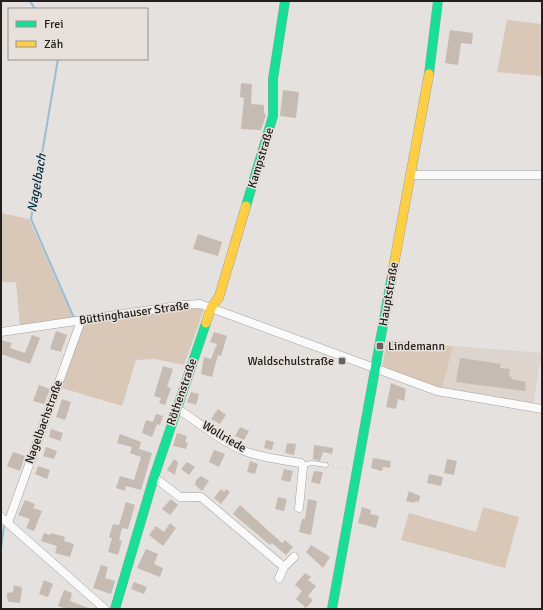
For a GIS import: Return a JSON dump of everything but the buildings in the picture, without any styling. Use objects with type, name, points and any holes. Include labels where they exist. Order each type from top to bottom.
[{"type":"street","name":"Kampstraße","points":[[211,308],[219,297],[273,116],[273,79],[285,1]]},
{"type":"street","name":"Hauptstraße","points":[[332,609],[433,52],[438,1]]},
{"type":"street","points":[[410,175],[542,174]]},
{"type":"street","name":"Büttinghauser Straße","points":[[1,332],[184,305],[200,304],[376,368]]},
{"type":"street","name":"Röthenstraße","points":[[115,609],[176,408],[211,308]]},
{"type":"street","name":"Nagelbachstraße","points":[[8,523],[81,321]]},
{"type":"street","points":[[376,368],[437,391],[542,409]]},
{"type":"street","name":"Wollriede","points":[[176,408],[232,445],[247,452],[265,457],[301,463],[302,465]]},
{"type":"street","points":[[299,508],[302,465]]},
{"type":"street","points":[[154,477],[180,496],[201,497],[284,567]]},
{"type":"street","points":[[1,517],[105,609]]},
{"type":"street","points":[[279,578],[284,567],[294,557]]},
{"type":"lane","points":[[302,465],[312,463],[326,465]]},
{"type":"path","points":[[326,465],[357,471]]},
{"type":"shaded area","points":[[507,20],[542,24],[542,76],[497,72]]},
{"type":"shaded area","points":[[1,213],[29,219],[73,318],[20,326],[16,282],[1,282]]},
{"type":"shaded area","points":[[193,306],[203,308],[203,312],[184,365],[155,359],[136,360],[122,406],[62,388],[83,323]]},
{"type":"shaded area","points":[[387,340],[453,346],[442,389],[382,368]]},
{"type":"shaded area","points":[[453,346],[542,353],[533,405],[442,389]]},
{"type":"shaded area","points":[[483,507],[519,517],[505,568],[401,540],[409,513],[476,532]]},
{"type":"waterway","name":"Nagelbach","points":[[30,1],[34,8]]},
{"type":"waterway","name":"Nagelbach","points":[[58,60],[31,219],[74,318],[76,317]]},
{"type":"waterway","name":"Nagelbach","points":[[1,549],[4,526]]},
{"type":"traffic: fast","points":[[246,206],[273,116],[273,79],[285,1]]},
{"type":"traffic: fast","points":[[429,74],[438,1]]},
{"type":"traffic: fast","points":[[332,609],[392,275]]},
{"type":"traffic: fast","points":[[115,609],[154,477],[206,323]]},
{"type":"traffic: slow","points":[[392,275],[429,74]]},
{"type":"traffic: slow","points":[[206,323],[211,308],[219,297],[246,206]]},
{"type":"place","name":"Lindemann","points":[[380,346]]},
{"type":"place","name":"Waldschulstraße","points":[[342,361]]}]
